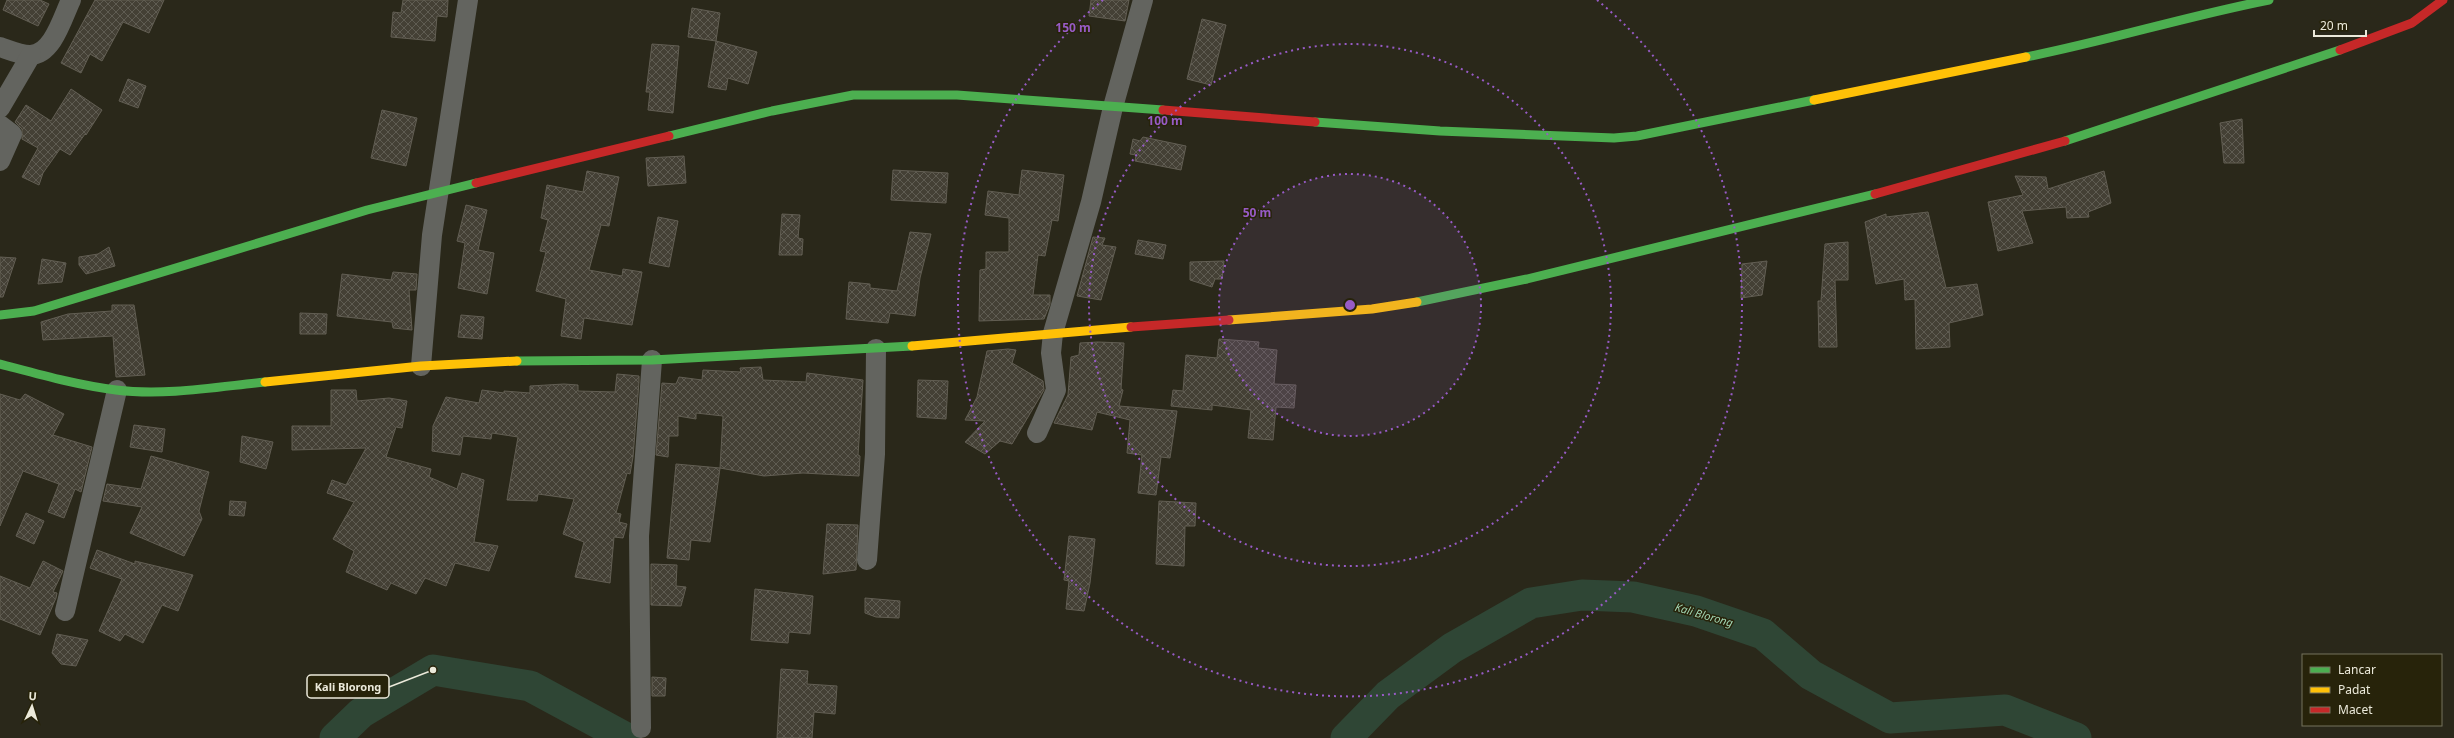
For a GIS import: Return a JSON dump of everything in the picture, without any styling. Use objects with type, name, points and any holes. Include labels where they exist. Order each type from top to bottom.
[{"type":"street","points":[[0,47],[31,55],[42,51],[49,45],[71,0]]},
{"type":"street","points":[[421,366],[427,279],[468,0]]},
{"type":"street","points":[[1037,433],[1056,390],[1051,359],[1053,333],[1091,202],[1113,107],[1144,0]]},
{"type":"street","points":[[0,316],[34,311],[367,210],[439,191],[788,107],[853,95],[957,95],[1440,132],[1574,137],[1636,136],[1715,118],[1830,98],[2071,48],[2202,14],[2269,0]]},
{"type":"street","points":[[0,364],[65,381],[117,390],[154,393],[180,392],[421,366],[536,360],[652,360],[876,349],[1053,333],[1372,309],[1437,299],[1527,279],[1798,214],[2035,151],[2373,39],[2412,23],[2443,0]]},
{"type":"street","points":[[0,108],[31,55]]},
{"type":"street","points":[[0,125],[12,134],[0,161]]},
{"type":"street","points":[[867,560],[875,454],[876,349]]},
{"type":"street","points":[[641,728],[639,536],[652,360]]},
{"type":"street","points":[[65,611],[117,390]]},
{"type":"building","points":[[7,0],[40,0],[49,4],[38,26],[3,10]]},
{"type":"building","points":[[95,0],[164,0],[149,33],[123,22],[102,61],[90,54],[81,73],[61,63]]},
{"type":"building","points":[[403,0],[448,0],[447,17],[437,16],[435,41],[391,37],[393,12],[401,13]]},
{"type":"building","points":[[1091,0],[1129,0],[1125,21],[1089,16]]},
{"type":"building","points":[[692,8],[720,13],[716,41],[688,37]]},
{"type":"building","points":[[1202,19],[1226,25],[1211,85],[1187,79]]},
{"type":"building","points":[[716,41],[757,52],[748,84],[728,78],[726,90],[708,87]]},
{"type":"building","points":[[652,44],[679,46],[673,113],[648,110],[650,92],[646,92]]},
{"type":"building","points":[[128,79],[146,86],[138,108],[119,101]]},
{"type":"building","points":[[71,89],[102,110],[86,135],[85,134],[70,155],[60,149],[43,173],[39,185],[22,177],[38,148],[22,139],[22,129],[15,122],[26,105],[51,121]]},
{"type":"building","points":[[382,110],[417,118],[406,166],[371,158]]},
{"type":"building","points":[[2242,119],[2244,163],[2224,163],[2220,123]]},
{"type":"building","points":[[1143,137],[1186,146],[1181,170],[1135,161],[1136,155],[1130,154],[1133,139],[1140,141]]},
{"type":"building","points":[[684,156],[686,183],[648,186],[646,158]]},
{"type":"building","points":[[893,170],[948,173],[946,203],[891,200]]},
{"type":"building","points":[[1022,170],[1064,175],[1058,221],[1052,220],[1045,256],[1038,255],[1033,295],[1050,295],[1050,304],[1044,319],[979,321],[980,270],[986,269],[986,252],[1009,252],[1009,218],[985,215],[988,191],[1019,195]]},
{"type":"building","points":[[587,171],[619,177],[609,226],[601,225],[589,270],[622,276],[623,269],[642,272],[632,325],[584,318],[581,339],[561,336],[566,299],[536,291],[546,252],[540,251],[548,220],[541,218],[547,185],[583,192]]},
{"type":"building","points":[[2104,171],[2111,203],[2088,212],[2089,217],[2067,218],[2066,207],[2022,211],[2033,243],[1998,251],[1988,202],[2023,195],[2015,176],[2046,177],[2048,189]]},
{"type":"building","points":[[466,205],[487,210],[478,250],[494,253],[487,294],[458,288],[465,243],[457,241]]},
{"type":"building","points":[[1928,212],[1946,288],[1977,284],[1983,315],[1949,323],[1950,347],[1916,349],[1915,299],[1905,300],[1904,279],[1876,284],[1865,222],[1886,214],[1886,217]]},
{"type":"building","points":[[782,214],[800,215],[798,238],[803,239],[802,255],[779,255]]},
{"type":"building","points":[[658,217],[678,221],[669,267],[649,263]]},
{"type":"building","points":[[910,232],[931,234],[920,278],[915,316],[890,313],[888,323],[846,319],[849,282],[870,284],[870,288],[897,291]]},
{"type":"building","points":[[1093,237],[1105,238],[1102,245],[1116,247],[1101,300],[1077,296]]},
{"type":"building","points":[[1138,240],[1166,245],[1163,259],[1135,254]]},
{"type":"building","points":[[1848,242],[1848,280],[1835,280],[1837,347],[1819,347],[1818,301],[1821,301],[1825,244]]},
{"type":"building","points":[[109,247],[115,266],[86,274],[79,265],[79,257],[98,254]]},
{"type":"building","points":[[0,257],[16,258],[3,297],[0,297]]},
{"type":"building","points":[[42,259],[66,263],[62,282],[38,284]]},
{"type":"building","points":[[1224,261],[1222,279],[1215,279],[1212,287],[1190,280],[1190,262]]},
{"type":"building","points":[[1767,261],[1762,295],[1741,298],[1742,264]]},
{"type":"building","points":[[393,272],[417,274],[416,290],[409,290],[412,330],[393,328],[392,322],[337,316],[342,274],[391,280]]},
{"type":"building","points":[[112,305],[134,305],[145,375],[116,377],[113,336],[43,340],[41,322],[68,314],[112,311]]},
{"type":"building","points":[[300,313],[327,314],[326,334],[300,334]]},
{"type":"building","points":[[461,315],[484,317],[482,339],[458,337]]},
{"type":"building","points":[[1219,339],[1259,342],[1258,348],[1277,350],[1274,384],[1296,385],[1294,408],[1276,407],[1273,440],[1248,438],[1251,410],[1212,405],[1212,410],[1171,406],[1173,390],[1183,391],[1186,355],[1217,358]]},
{"type":"building","points":[[1080,343],[1124,343],[1121,389],[1123,390],[1119,406],[1177,411],[1170,458],[1161,457],[1156,495],[1138,493],[1142,455],[1127,453],[1130,420],[1097,412],[1092,430],[1054,423],[1068,395],[1071,357],[1079,355]]},
{"type":"building","points":[[1008,349],[1016,350],[1012,363],[1043,381],[1044,390],[1012,444],[1000,441],[985,454],[965,442],[985,421],[965,420],[977,397],[987,351]]},
{"type":"building","points":[[761,367],[763,380],[806,382],[807,373],[863,380],[858,455],[860,456],[859,476],[803,473],[764,476],[720,468],[723,416],[696,413],[696,419],[678,416],[678,436],[669,436],[668,457],[656,455],[662,383],[676,384],[679,377],[702,380],[703,370],[741,372],[740,368]]},
{"type":"building","points":[[617,374],[639,376],[639,382],[633,457],[630,474],[627,473],[616,513],[621,514],[619,522],[627,524],[623,538],[614,537],[610,583],[575,577],[584,542],[563,534],[574,499],[538,494],[537,501],[507,500],[518,437],[492,433],[491,439],[463,436],[460,455],[432,451],[433,426],[446,397],[479,403],[482,390],[504,393],[504,391],[530,393],[530,386],[564,384],[578,385],[578,391],[615,392]]},
{"type":"building","points":[[918,380],[948,381],[946,419],[917,417]]},
{"type":"building","points":[[331,390],[356,390],[357,401],[389,398],[407,401],[402,428],[396,427],[386,457],[431,469],[429,477],[457,489],[462,473],[484,480],[474,542],[498,546],[489,571],[455,563],[446,586],[425,578],[416,594],[391,583],[387,590],[346,572],[354,551],[333,539],[354,502],[327,493],[332,480],[346,485],[366,448],[292,450],[292,426],[331,426]]},
{"type":"building","points":[[0,394],[20,400],[25,394],[64,414],[53,435],[92,447],[81,492],[75,489],[64,518],[48,512],[59,484],[23,471],[0,526]]},
{"type":"building","points":[[134,425],[165,429],[162,452],[130,447]]},
{"type":"building","points":[[242,436],[273,442],[266,469],[240,462]]},
{"type":"building","points":[[151,456],[209,472],[199,511],[202,519],[184,556],[130,533],[142,507],[103,501],[107,484],[141,489]]},
{"type":"building","points":[[676,464],[720,468],[710,542],[691,540],[689,560],[667,558]]},
{"type":"building","points":[[230,501],[246,502],[244,516],[229,515]]},
{"type":"building","points":[[1159,501],[1196,503],[1195,526],[1185,526],[1184,566],[1156,564]]},
{"type":"building","points":[[26,513],[44,521],[34,544],[16,536]]},
{"type":"building","points":[[827,524],[858,525],[856,570],[823,574]]},
{"type":"building","points":[[1069,536],[1095,539],[1090,583],[1084,611],[1066,609],[1069,581],[1064,580]]},
{"type":"building","points":[[97,550],[135,564],[135,561],[193,575],[178,611],[162,605],[143,643],[125,634],[120,641],[99,631],[122,579],[90,568]]},
{"type":"building","points":[[43,561],[63,571],[53,592],[57,593],[56,598],[40,635],[0,619],[0,576],[30,588]]},
{"type":"building","points":[[651,564],[677,565],[676,586],[686,587],[681,606],[651,605]]},
{"type":"building","points":[[755,589],[813,596],[810,634],[789,632],[788,643],[751,640]]},
{"type":"building","points":[[865,598],[900,601],[899,618],[876,617],[865,613]]},
{"type":"building","points":[[57,634],[88,640],[76,666],[61,664],[52,653]]},
{"type":"building","points":[[781,669],[808,671],[807,684],[837,686],[835,714],[814,712],[812,738],[777,738]]},
{"type":"building","points":[[652,677],[666,678],[665,696],[652,696]]},
{"type":"waterway","name":"Kali Blorong","points":[[1346,738],[1388,695],[1452,648],[1531,603],[1582,595],[1633,597],[1696,611],[1763,634],[1811,675],[1890,718],[2005,710],[2076,738]]},
{"type":"waterway","name":"Kali Blorong","points":[[335,738],[361,713],[433,670],[530,686],[626,738]]},
{"type":"traffic: fast","points":[[2026,57],[2087,44],[2208,13],[2269,0]]},
{"type":"traffic: fast","points":[[2065,141],[2340,50]]},
{"type":"traffic: fast","points":[[669,136],[772,111],[853,95],[957,95],[1163,110]]},
{"type":"traffic: fast","points":[[1315,122],[1440,131],[1614,138],[1637,136],[1814,100]]},
{"type":"traffic: fast","points":[[0,315],[34,311],[367,210],[476,183]]},
{"type":"traffic: fast","points":[[1417,302],[1527,279],[1875,194]]},
{"type":"traffic: fast","points":[[517,361],[652,360],[912,346]]},
{"type":"traffic: fast","points":[[0,364],[57,379],[134,392],[190,390],[265,382]]},
{"type":"traffic: slow","points":[[1814,100],[2026,57]]},
{"type":"traffic: slow","points":[[1229,320],[1372,309],[1417,302]]},
{"type":"traffic: slow","points":[[912,346],[1131,327]]},
{"type":"traffic: slow","points":[[265,382],[421,366],[517,361]]},
{"type":"traffic: jam","points":[[2340,50],[2412,23],[2443,0]]},
{"type":"traffic: jam","points":[[1163,110],[1315,122]]},
{"type":"traffic: jam","points":[[476,183],[669,136]]},
{"type":"traffic: jam","points":[[1875,194],[2065,141]]},
{"type":"traffic: jam","points":[[1131,327],[1229,320]]},
{"type":"place","name":"Kali Blorong","points":[[433,670]]}]
